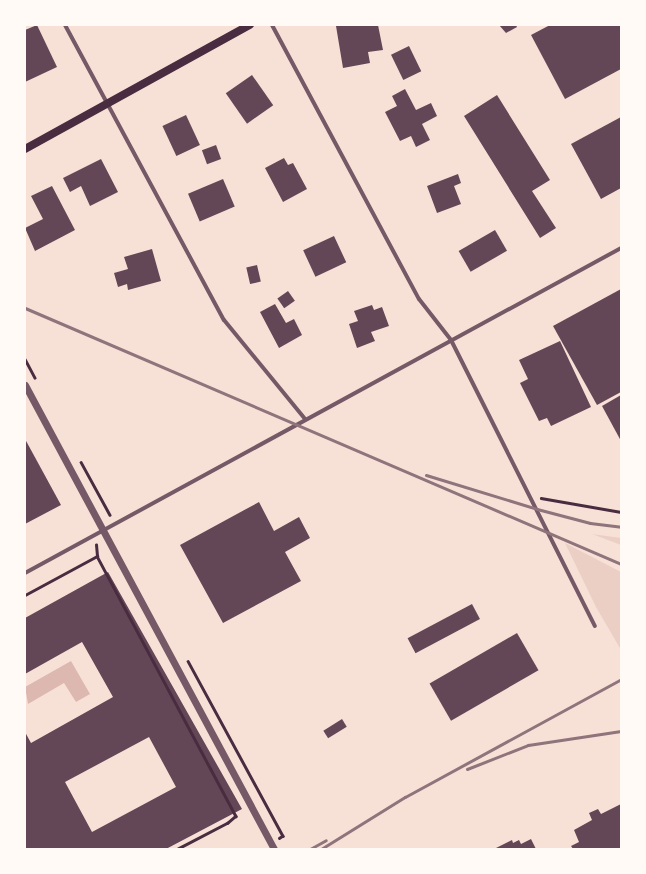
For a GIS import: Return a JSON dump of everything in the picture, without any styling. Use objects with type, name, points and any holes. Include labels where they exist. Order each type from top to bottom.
[{"type":"main road","points":[[25,149],[250,25]]},
{"type":"street","points":[[65,25],[109,104],[224,320],[305,419]]},
{"type":"street","points":[[272,25],[419,299],[451,340],[595,626]]},
{"type":"street","points":[[25,573],[103,528],[621,248]]},
{"type":"street","points":[[25,384],[274,849]]},
{"type":"path","points":[[530,496],[621,512]]},
{"type":"path","points":[[94,534],[97,556],[236,816],[228,823],[178,849]]},
{"type":"path","points":[[25,596],[97,556]]},
{"type":"shaded area","points":[[592,534],[621,538],[621,545]]},
{"type":"shaded area","points":[[565,543],[621,572],[621,650],[596,607]]},
{"type":"shaded area","points":[[71,661],[90,694],[76,702],[64,683],[28,704],[25,687]]},
{"type":"building","points":[[37,25],[57,67],[25,82],[25,30]]},
{"type":"building","points":[[378,25],[383,50],[368,52],[370,63],[343,68],[336,26]]},
{"type":"building","points":[[499,25],[516,25],[517,27],[506,33]]},
{"type":"building","points":[[550,25],[621,25],[621,69],[565,99],[531,35]]},
{"type":"building","points":[[409,46],[421,71],[403,80],[391,55]]},
{"type":"building","points":[[252,75],[273,105],[247,124],[226,93]]},
{"type":"building","points":[[405,89],[416,110],[431,103],[437,116],[422,124],[430,140],[416,147],[411,136],[400,141],[385,112],[397,106],[392,96]]},
{"type":"building","points":[[497,95],[550,180],[532,191],[556,228],[540,238],[464,116]]},
{"type":"building","points":[[186,115],[200,145],[176,156],[162,126]]},
{"type":"building","points":[[621,117],[621,188],[601,199],[571,144]]},
{"type":"building","points":[[216,145],[221,159],[207,164],[202,150]]},
{"type":"building","points":[[284,158],[288,165],[293,163],[307,189],[283,202],[265,168]]},
{"type":"building","points":[[101,159],[118,192],[90,206],[81,186],[70,192],[63,178]]},
{"type":"building","points":[[458,174],[461,183],[454,186],[461,204],[437,213],[427,186]]},
{"type":"building","points":[[223,179],[235,207],[200,221],[188,194]]},
{"type":"building","points":[[52,186],[75,230],[35,251],[25,228],[43,219],[31,196]]},
{"type":"building","points":[[495,230],[507,251],[471,272],[459,251]]},
{"type":"building","points":[[334,236],[346,262],[315,277],[303,250]]},
{"type":"building","points":[[152,249],[161,281],[128,290],[127,284],[118,287],[114,273],[128,269],[124,257]]},
{"type":"building","points":[[257,265],[261,282],[250,284],[246,267]]},
{"type":"building","points":[[621,289],[621,392],[597,405],[553,326]]},
{"type":"building","points":[[288,291],[295,301],[284,308],[277,298]]},
{"type":"building","points":[[275,304],[286,323],[294,319],[302,335],[279,348],[260,312]]},
{"type":"building","points":[[372,305],[374,310],[382,307],[389,326],[371,332],[375,341],[357,348],[349,324],[358,321],[354,311]]},
{"type":"building","points":[[560,341],[591,407],[551,426],[547,418],[539,421],[520,383],[528,379],[519,360]]},
{"type":"building","points":[[621,395],[621,441],[602,406]]},
{"type":"building","points":[[25,439],[61,505],[25,524]]},
{"type":"building","points":[[259,502],[274,531],[299,517],[310,538],[285,552],[301,581],[223,623],[180,545]]},
{"type":"building","points":[[108,572],[242,809],[166,849],[25,849],[25,732],[31,743],[113,697],[82,642],[25,674],[25,618]],"holes":[[[149,737],[176,787],[92,832],[65,782]]]},
{"type":"building","points":[[472,604],[480,619],[416,653],[408,638]]},
{"type":"building","points":[[517,633],[538,670],[451,721],[430,684]]},
{"type":"building","points":[[342,719],[347,727],[328,738],[323,731]]},
{"type":"building","points":[[621,804],[621,849],[573,849],[571,846],[579,842],[574,830],[592,820],[589,813],[598,809],[601,814]]},
{"type":"building","points":[[531,839],[536,849],[494,849],[512,840],[513,843],[519,840],[521,844]]},
{"type":"railway","points":[[25,308],[621,564]]},
{"type":"railway","points":[[426,475],[537,509],[590,523],[621,527]]},
{"type":"railway","points":[[321,849],[405,797],[621,679]]},
{"type":"railway","points":[[467,769],[528,745],[621,731]]},
{"type":"railway","points":[[310,849],[326,840]]}]
